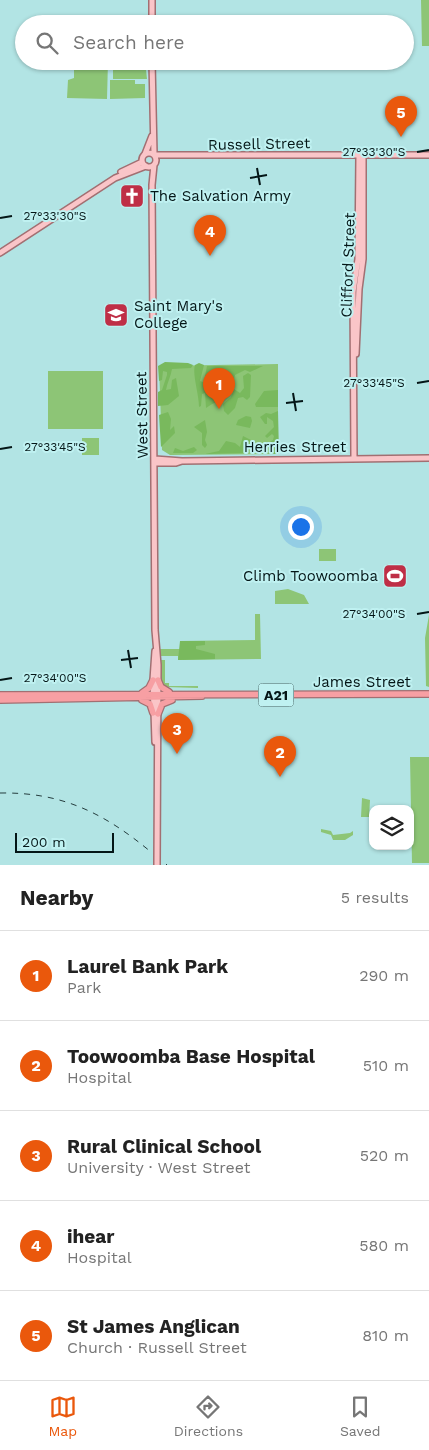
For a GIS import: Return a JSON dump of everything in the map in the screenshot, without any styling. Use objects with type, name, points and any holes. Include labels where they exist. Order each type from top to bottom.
[{"type":"highway","points":[[172,693],[162,689],[155,680],[139,696],[148,703],[155,713],[164,702],[181,698]]},
{"type":"highway","name":"James Street","points":[[155,696],[172,693],[204,695],[429,694]]},
{"type":"highway","name":"James Street","points":[[0,694],[181,698],[204,695]]},
{"type":"highway","name":"James Street","points":[[0,700],[139,696]]},
{"type":"main road","points":[[152,0],[152,15]]},
{"type":"main road","points":[[152,70],[152,135],[154,155]]},
{"type":"main road","points":[[145,165],[144,154],[152,135]]},
{"type":"main road","name":"Russell Street","points":[[144,154],[179,157],[429,155]]},
{"type":"main road","name":"West Street","points":[[154,155],[155,164],[152,185],[157,865]]},
{"type":"main road","name":"Clifford Street","points":[[354,459],[354,374],[359,268],[361,156]]},
{"type":"main road","name":"Russell Street","points":[[0,253],[116,178],[124,170],[179,157]]},
{"type":"main road","name":"West Street","points":[[145,165],[152,185]]},
{"type":"main road","name":"Clifford Street","points":[[354,374],[353,292],[359,268]]},
{"type":"main road","name":"Herries Street","points":[[155,461],[429,459]]},
{"type":"green space","points":[[421,0],[429,0],[429,46],[422,46]]},
{"type":"green space","points":[[74,70],[108,70],[107,99],[67,98],[68,80],[74,78]]},
{"type":"green space","points":[[113,70],[146,70],[147,79],[113,79]]},
{"type":"green space","points":[[110,80],[135,80],[135,84],[145,84],[145,98],[110,99]]},
{"type":"green space","points":[[165,362],[193,365],[191,368],[172,369],[166,390],[171,389],[172,380],[176,378],[179,396],[168,405],[158,406],[158,392],[162,390],[167,372],[163,371],[162,380],[159,381],[158,366]]},
{"type":"green space","points":[[199,363],[204,365],[200,381],[206,383],[209,380],[205,376],[207,366],[263,366],[250,372],[245,370],[235,375],[234,379],[223,377],[219,382],[221,390],[226,393],[227,389],[230,389],[228,394],[206,408],[205,393],[202,394],[201,406],[199,407],[194,369],[195,365]]},
{"type":"green space","points":[[278,364],[278,454],[170,455],[162,450],[159,366]]},
{"type":"green space","points":[[48,371],[103,371],[103,429],[48,429]]},
{"type":"green space","points":[[248,373],[251,375],[250,397],[247,400],[243,397],[238,398],[235,408],[228,415],[224,411],[223,404],[231,397],[234,389],[240,393],[244,388],[243,376]]},
{"type":"green space","points":[[278,390],[278,407],[256,407],[255,404],[264,391]]},
{"type":"green space","points":[[278,411],[279,454],[269,454],[267,444],[273,440],[274,436],[272,434],[267,438],[265,436],[274,427],[273,421],[267,417],[267,424],[265,424],[260,417],[266,413],[271,414]]},
{"type":"green space","points":[[168,412],[171,419],[170,430],[174,426],[175,433],[161,447],[159,415]]},
{"type":"green space","points":[[246,416],[251,417],[250,428],[236,425],[238,420]]},
{"type":"green space","points":[[205,420],[207,432],[205,440],[207,445],[205,448],[202,445],[202,433],[194,427]]},
{"type":"green space","points":[[243,436],[253,441],[252,444],[245,446],[243,453],[205,454],[219,451],[226,441],[235,443],[240,447]]},
{"type":"green space","points":[[82,438],[99,438],[99,455],[82,455]]},
{"type":"green space","points":[[194,447],[197,450],[193,453],[173,453],[175,448],[183,451]]},
{"type":"green space","points":[[319,549],[336,549],[336,561],[319,561]]},
{"type":"green space","points":[[288,589],[304,595],[309,604],[275,604],[275,591]]},
{"type":"green space","points":[[255,614],[260,614],[261,659],[178,660],[178,656],[160,656],[160,649],[180,649],[180,641],[255,640]]},
{"type":"green space","points":[[429,615],[429,687],[426,686],[425,638]]},
{"type":"green space","points":[[180,641],[205,641],[205,645],[196,646],[196,649],[215,654],[215,659],[178,660]]},
{"type":"green space","points":[[161,660],[165,660],[165,683],[169,683],[169,686],[198,686],[198,688],[165,687],[161,680]]},
{"type":"green space","points":[[410,757],[429,757],[429,863],[412,863],[412,850],[414,850],[414,805],[411,805]]},
{"type":"green space","points":[[362,798],[370,800],[369,817],[361,817]]},
{"type":"green space","points":[[321,829],[331,831],[333,835],[353,831],[353,835],[345,840],[333,840],[331,835],[321,832]]},
{"type":"railway","points":[[0,793],[43,796],[81,808],[116,826],[151,852]]},
{"type":"place","name":"St James Anglican","points":[[401,137]]},
{"type":"place","name":"The Salvation Army","points":[[132,196]]},
{"type":"place","name":"ihear","points":[[210,256]]},
{"type":"place","name":"Saint Mary's College","points":[[116,315]]},
{"type":"place","name":"Laurel Bank Park","points":[[219,409]]},
{"type":"place","name":"Climb Toowoomba","points":[[395,576]]},
{"type":"place","name":"Rural Clinical School","points":[[177,754]]},
{"type":"place","name":"Toowoomba Base Hospital","points":[[280,777]]}]
